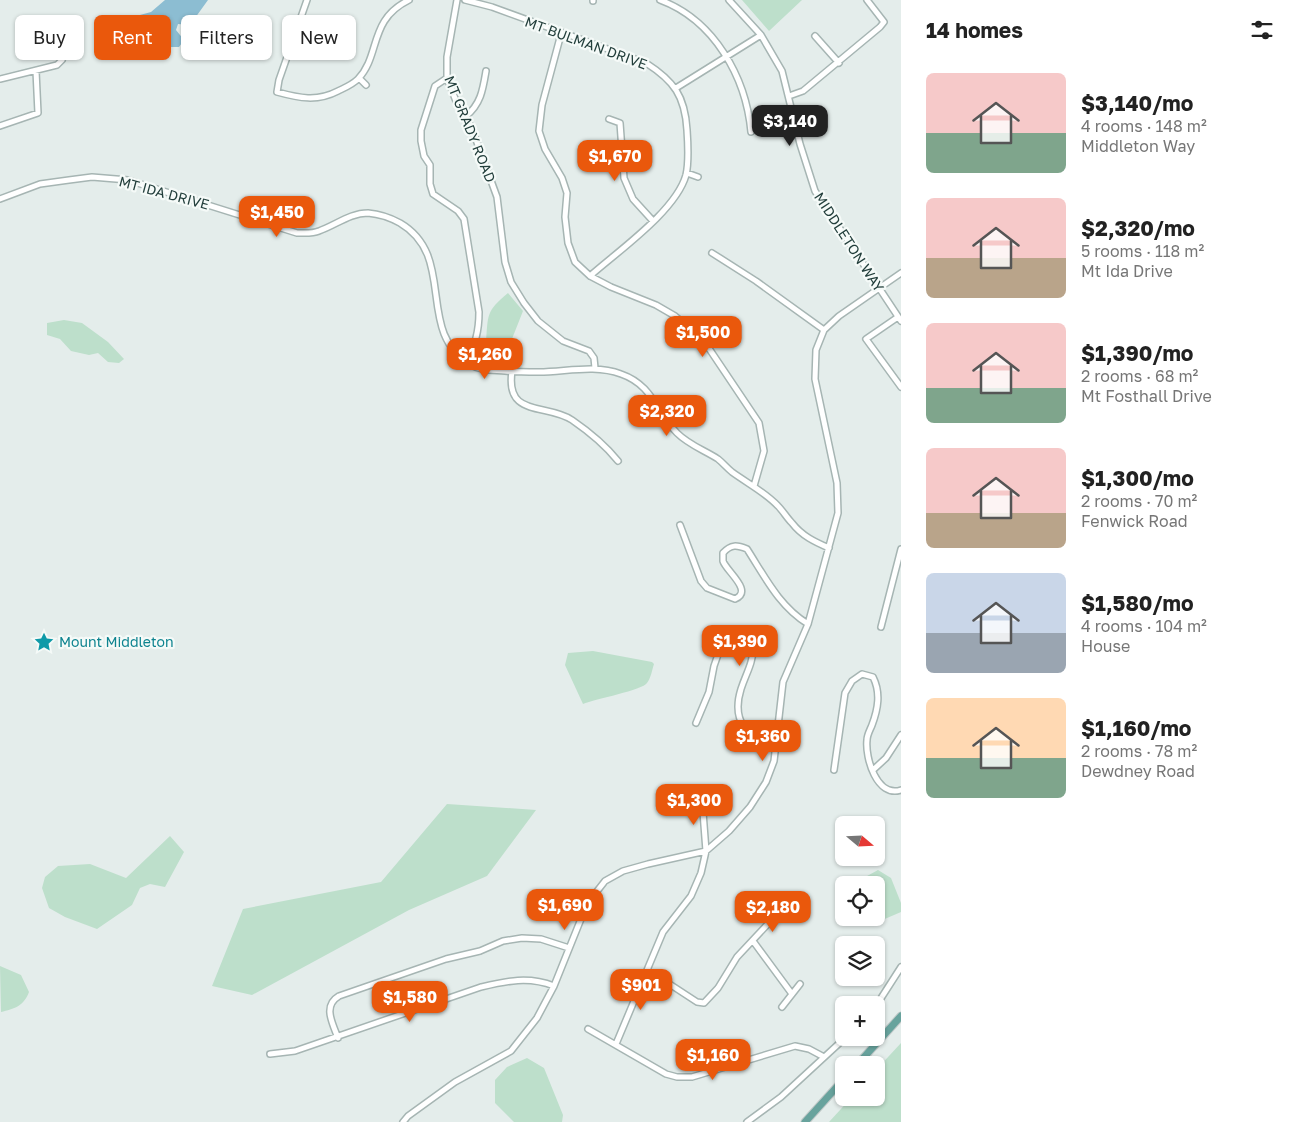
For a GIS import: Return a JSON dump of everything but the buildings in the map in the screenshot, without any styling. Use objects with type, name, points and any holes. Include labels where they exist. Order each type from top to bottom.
[{"type":"main road","points":[[865,1056],[901,1016]]},
{"type":"main road","points":[[805,1122],[835,1089]]},
{"type":"street","points":[[307,0],[279,80],[278,92],[302,99],[318,98],[334,93],[359,78],[365,68],[377,34],[386,18],[409,0]]},
{"type":"street","name":"MT GRADY ROAD","points":[[458,0],[447,56],[447,78],[456,101],[466,116],[497,197],[505,262],[511,282],[538,321],[563,341],[589,351],[594,358],[595,368]]},
{"type":"street","name":"MT BULMAN DRIVE","points":[[465,0],[492,7],[561,34],[646,63],[659,71],[676,88],[686,112],[687,173],[681,188],[671,204],[590,276]]},
{"type":"street","points":[[660,0],[672,4],[684,12],[706,31],[727,56],[739,81],[751,132]]},
{"type":"street","name":"MIDDLETON WAY","points":[[729,0],[761,35],[782,71],[800,144],[815,191],[899,319]]},
{"type":"street","points":[[789,96],[803,91],[839,63],[884,22],[867,0]]},
{"type":"street","points":[[561,34],[542,105],[539,131],[545,149],[562,178],[567,194],[565,217],[568,243],[575,262],[590,276],[611,287],[656,305],[682,321],[704,341],[759,423],[764,451],[754,486]]},
{"type":"street","points":[[676,88],[761,35]]},
{"type":"street","points":[[815,36],[839,63]]},
{"type":"street","points":[[0,79],[57,65],[62,60]]},
{"type":"street","points":[[0,126],[38,113],[36,71]]},
{"type":"street","points":[[466,116],[479,102],[486,71]]},
{"type":"street","points":[[359,78],[366,85]]},
{"type":"street","points":[[447,78],[435,86],[421,130],[420,141],[424,156],[430,165],[430,184],[433,194],[458,211],[464,219],[479,312],[477,341],[466,362]]},
{"type":"street","points":[[610,119],[620,123],[624,178],[633,199],[653,221]]},
{"type":"street","points":[[687,173],[698,177]]},
{"type":"street","name":"MT IDA DRIVE","points":[[0,199],[40,184],[92,177],[128,180],[297,233],[310,234],[353,215],[369,213],[392,218],[417,236],[430,257],[434,274],[438,317],[443,334],[456,353],[466,362],[486,370],[539,372],[595,368],[622,374],[651,394],[675,432],[689,444],[719,460],[778,505],[793,525],[812,541],[829,548]]},
{"type":"street","points":[[712,253],[756,281],[824,330]]},
{"type":"street","points":[[403,1122],[408,1116],[455,1082],[510,1051],[537,1018],[554,986],[586,904],[605,880],[624,871],[648,864],[706,852],[750,807],[766,782],[774,761],[783,682],[808,624],[838,513],[837,483],[815,379],[816,350],[824,330],[838,316],[901,272]]},
{"type":"street","points":[[899,319],[866,339],[901,387]]},
{"type":"street","points":[[512,371],[511,390],[517,401],[528,407],[560,414],[571,419],[611,452],[618,461]]},
{"type":"street","points":[[680,525],[701,581],[708,588],[735,599],[740,597],[742,593],[741,586],[723,561],[723,553],[729,546],[747,549],[783,605],[794,616],[808,624]]},
{"type":"street","points":[[881,627],[901,549]]},
{"type":"street","points":[[696,723],[709,692],[714,666],[722,643],[732,636],[744,637],[754,645],[752,663],[740,691],[739,710],[744,730],[759,742],[776,746]]},
{"type":"street","points":[[834,770],[845,693],[852,681],[862,674],[874,677],[878,686],[878,706],[867,739],[867,751],[876,780],[883,787],[896,791],[901,790]]},
{"type":"street","points":[[873,770],[886,758],[901,735]]},
{"type":"street","points":[[616,1044],[663,932],[691,896],[701,873],[706,852],[702,800]]},
{"type":"street","points":[[648,970],[697,1002],[704,1003],[718,988],[737,957],[780,911]]},
{"type":"street","points":[[338,1038],[329,1014],[332,1002],[339,996],[446,959],[480,951],[503,941],[522,938],[541,939],[569,948]]},
{"type":"street","points":[[752,941],[792,994]]},
{"type":"street","points":[[882,996],[901,967]]},
{"type":"street","points":[[270,1054],[295,1052],[481,987],[510,980],[542,981],[554,986]]},
{"type":"street","points":[[782,1007],[800,984]]},
{"type":"street","points":[[588,1029],[666,1074],[677,1077],[692,1077],[795,1046],[824,1057]]},
{"type":"street","points":[[747,1122],[781,1097],[836,1046]]},
{"type":"green space","points":[[742,0],[802,0],[769,31]]},
{"type":"green space","points":[[508,293],[523,311],[506,354],[486,343],[489,314],[496,304]]},
{"type":"green space","points":[[64,320],[82,323],[108,342],[124,359],[119,363],[108,362],[98,353],[89,355],[71,351],[60,339],[47,335],[47,323]]},
{"type":"green space","points":[[593,651],[652,662],[654,664],[647,683],[637,689],[583,704],[565,665],[568,653]]},
{"type":"green space","points":[[447,804],[536,810],[487,876],[409,910],[252,995],[212,986],[243,909],[381,882]]},
{"type":"green space","points":[[170,836],[184,852],[165,887],[150,884],[140,888],[132,905],[97,929],[65,917],[49,908],[42,888],[45,877],[58,866],[90,864],[126,878]]},
{"type":"green space","points":[[878,870],[891,878],[901,903],[901,912],[885,919],[885,876],[867,876]]},
{"type":"green space","points":[[0,966],[21,975],[29,992],[24,1001],[18,1006],[1,1012]]},
{"type":"green space","points":[[901,1043],[901,1122],[829,1122],[844,1106],[885,1106],[885,1060]]},
{"type":"green space","points":[[527,1058],[544,1068],[563,1115],[562,1122],[514,1122],[495,1103],[495,1080],[507,1067]]},
{"type":"water","points":[[165,0],[208,0],[197,15],[181,15],[181,24],[178,24],[176,30],[181,36],[179,47],[171,47],[171,15],[140,15],[151,12]]},
{"type":"place","name":"Mount Middleton","points":[[44,642]]}]
